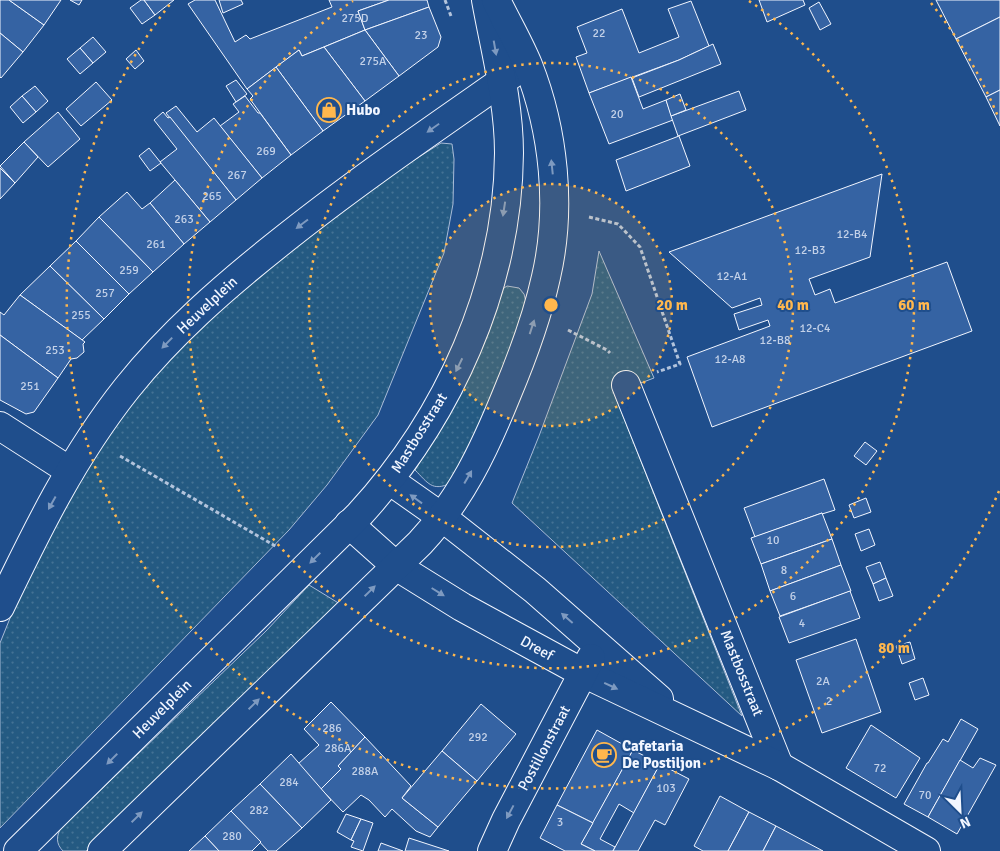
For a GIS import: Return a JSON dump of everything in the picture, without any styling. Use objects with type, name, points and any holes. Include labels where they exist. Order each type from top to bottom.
[{"type":"street","name":"Mastbosstraat","points":[[389,480],[423,432],[462,360],[473,335],[496,257],[508,178],[508,126],[486,0]]},
{"type":"street","points":[[102,851],[396,566],[443,518],[474,467],[499,414],[527,342],[547,276],[554,212],[553,181],[546,124],[527,64],[496,0]]},
{"type":"street","name":"Heuvelplein","points":[[0,608],[51,504],[70,470],[127,389],[166,343],[202,308],[254,263],[369,174],[527,64]]},
{"type":"street","name":"Mastbosstraat","points":[[626,384],[779,766]]},
{"type":"street","points":[[0,426],[70,470]]},
{"type":"street","name":"Heuvelplein","points":[[18,851],[308,566],[370,503],[389,480]]},
{"type":"street","name":"Dreef","points":[[389,480],[443,518],[535,590],[682,720]]},
{"type":"street","name":"Dreef","points":[[349,524],[396,566],[462,607],[583,673],[779,766],[926,851]]},
{"type":"street","name":"Postillonstraat","points":[[492,851],[506,820],[598,645]]},
{"type":"path","points":[[564,328],[607,350],[618,363],[626,384],[680,364],[640,247],[618,224],[588,217]]},
{"type":"path","points":[[91,439],[308,566]]},
{"type":"shaded area","points":[[441,143],[452,144],[454,159],[453,204],[444,253],[378,415],[327,485],[289,530],[0,828],[0,643],[42,539],[132,398],[193,330],[282,254],[376,184]]},
{"type":"shaded area","points":[[599,251],[654,378],[614,393],[742,716],[512,503],[592,294]]},
{"type":"shaded area","points":[[507,286],[519,288],[524,294],[526,302],[488,409],[451,483],[439,487],[431,485],[415,470],[447,419],[464,387],[501,290]]},
{"type":"shaded area","points":[[309,585],[340,604],[86,851],[63,851],[57,840],[61,828],[266,631]]},
{"type":"building","points":[[0,0],[9,0],[44,25],[23,52],[0,33]]},
{"type":"building","points":[[9,0],[61,0],[44,25]]},
{"type":"building","points":[[70,0],[82,0],[79,5]]},
{"type":"building","points":[[144,0],[155,15],[142,24],[130,8]]},
{"type":"building","points":[[144,0],[174,0],[155,15]]},
{"type":"building","points":[[195,0],[215,0],[235,42],[246,35],[250,39],[332,7],[329,0],[389,0],[358,11],[365,30],[302,56],[299,50],[247,89],[188,4]]},
{"type":"building","points":[[219,0],[241,0],[243,4],[223,13]]},
{"type":"building","points":[[389,0],[427,0],[429,7],[365,30],[358,11]]},
{"type":"building","points":[[759,0],[803,0],[805,5],[767,22]]},
{"type":"building","points":[[936,0],[1000,0],[1000,17],[956,39]]},
{"type":"building","points":[[691,1],[709,46],[679,60],[589,93],[576,57],[587,53],[577,27],[622,9],[639,53],[679,37],[668,9]]},
{"type":"building","points":[[819,2],[831,24],[820,30],[809,8]]},
{"type":"building","points":[[429,7],[441,37],[438,47],[399,76],[365,30]]},
{"type":"building","points":[[1000,17],[1000,90],[986,97],[956,39]]},
{"type":"building","points":[[365,30],[399,76],[365,101],[324,47]]},
{"type":"building","points":[[0,33],[23,52],[1,78],[0,77]]},
{"type":"building","points":[[93,37],[106,52],[93,63],[80,48]]},
{"type":"building","points":[[713,44],[721,64],[639,97],[632,78],[679,60]]},
{"type":"building","points":[[324,47],[365,101],[323,131],[276,67],[299,50],[302,56]]},
{"type":"building","points":[[80,48],[93,63],[80,74],[67,59]]},
{"type":"building","points":[[136,50],[144,61],[135,69],[126,59]]},
{"type":"building","points":[[276,67],[323,131],[291,155],[250,99],[253,96],[247,89]]},
{"type":"building","points":[[631,77],[643,109],[666,100],[673,120],[609,144],[589,93]]},
{"type":"building","points":[[236,80],[247,94],[236,102],[226,86]]},
{"type":"building","points":[[96,82],[112,100],[81,126],[66,109]]},
{"type":"building","points":[[35,86],[48,101],[36,112],[22,96]]},
{"type":"building","points":[[1000,90],[1000,126],[986,97]]},
{"type":"building","points":[[739,91],[746,110],[678,136],[671,116]]},
{"type":"building","points":[[680,94],[686,110],[671,116],[666,100]]},
{"type":"building","points":[[22,96],[36,112],[23,123],[10,107]]},
{"type":"building","points":[[245,96],[291,155],[262,178],[220,126],[239,112],[233,104]]},
{"type":"building","points":[[176,106],[197,132],[214,118],[262,178],[236,200],[166,113]]},
{"type":"building","points":[[58,112],[80,139],[48,167],[24,142]]},
{"type":"building","points":[[163,112],[168,118],[170,117],[236,200],[210,222],[160,162],[177,149],[154,120]]},
{"type":"building","points":[[679,136],[690,166],[626,191],[616,160]]},
{"type":"building","points":[[24,142],[38,157],[15,183],[0,166]]},
{"type":"building","points":[[149,148],[161,163],[150,171],[139,156]]},
{"type":"building","points":[[0,168],[15,183],[0,199]]},
{"type":"building","points":[[882,174],[870,257],[809,279],[815,295],[830,289],[835,303],[947,262],[972,331],[712,427],[687,357],[770,326],[768,320],[739,330],[734,314],[762,305],[760,298],[732,308],[669,252]]},
{"type":"building","points":[[175,180],[210,222],[184,244],[150,203]]},
{"type":"building","points":[[127,192],[142,209],[150,203],[184,244],[153,272],[99,217]]},
{"type":"building","points":[[99,217],[153,272],[129,294],[76,241]]},
{"type":"building","points":[[76,241],[129,294],[104,319],[50,266]]},
{"type":"building","points":[[50,266],[104,319],[82,340],[20,295]]},
{"type":"building","points":[[20,295],[85,342],[83,344],[84,352],[77,358],[71,359],[58,378],[0,335],[0,312],[4,315]]},
{"type":"building","points":[[0,335],[58,378],[34,412],[26,414],[0,400]]},
{"type":"building","points":[[865,442],[877,451],[866,465],[854,456]]},
{"type":"building","points":[[824,479],[835,510],[755,537],[744,508]]},
{"type":"building","points":[[866,498],[871,512],[854,518],[849,505]]},
{"type":"building","points":[[822,513],[832,539],[761,564],[751,538]]},
{"type":"building","points":[[869,529],[875,545],[861,551],[855,534]]},
{"type":"building","points":[[832,539],[841,565],[770,591],[761,564]]},
{"type":"building","points":[[880,562],[886,578],[873,584],[866,567]]},
{"type":"building","points":[[841,565],[851,591],[780,616],[770,591]]},
{"type":"building","points":[[886,578],[893,596],[879,601],[873,584]]},
{"type":"building","points":[[850,591],[860,618],[789,643],[779,617]]},
{"type":"building","points":[[856,639],[881,712],[822,733],[796,660]]},
{"type":"building","points":[[910,642],[915,659],[902,664],[896,646]]},
{"type":"building","points":[[923,678],[929,695],[915,700],[909,683]]},
{"type":"building","points":[[331,702],[365,737],[338,766],[341,769],[321,789],[298,764],[319,745],[304,729]]},
{"type":"building","points":[[481,704],[516,734],[477,781],[442,751]]},
{"type":"building","points":[[961,719],[978,729],[928,817],[904,804],[943,739],[948,742]]},
{"type":"building","points":[[871,725],[920,758],[896,798],[846,768]]},
{"type":"building","points":[[597,730],[633,750],[593,823],[557,805]]},
{"type":"building","points":[[365,737],[411,786],[402,798],[438,827],[430,837],[416,831],[392,809],[385,817],[369,800],[361,795],[343,812],[321,789],[341,769],[338,766]]},
{"type":"building","points":[[633,750],[660,764],[634,813],[619,804],[600,839],[615,847],[613,851],[595,851],[581,844]]},
{"type":"building","points":[[442,751],[477,781],[438,827],[402,798]]},
{"type":"building","points":[[291,754],[331,800],[302,828],[260,784]]},
{"type":"building","points":[[980,758],[996,765],[957,834],[928,817],[960,760],[973,768]]},
{"type":"building","points":[[660,764],[689,779],[665,825],[655,820],[638,851],[613,851]]},
{"type":"building","points":[[260,784],[302,828],[276,851],[268,851],[231,811]]},
{"type":"building","points":[[720,796],[749,812],[728,851],[703,851],[694,846]]},
{"type":"building","points":[[557,805],[593,823],[581,844],[595,851],[565,851],[540,838]]},
{"type":"building","points":[[231,811],[261,842],[252,851],[219,851],[205,836]]},
{"type":"building","points":[[749,812],[776,826],[763,851],[728,851]]},
{"type":"building","points":[[346,814],[361,819],[351,840],[337,832]]},
{"type":"building","points":[[361,819],[373,823],[363,851],[351,847],[354,841],[351,840]]},
{"type":"building","points":[[776,826],[823,851],[763,851]]},
{"type":"building","points":[[205,836],[219,851],[189,851]]},
{"type":"building","points":[[409,838],[449,851],[405,851]]},
{"type":"building","points":[[381,843],[403,851],[378,851]]},
{"type":"place","name":"Hubo","points":[[329,110]]},
{"type":"place","name":"Cafetaria De Postiljon","points":[[604,755]]}]
